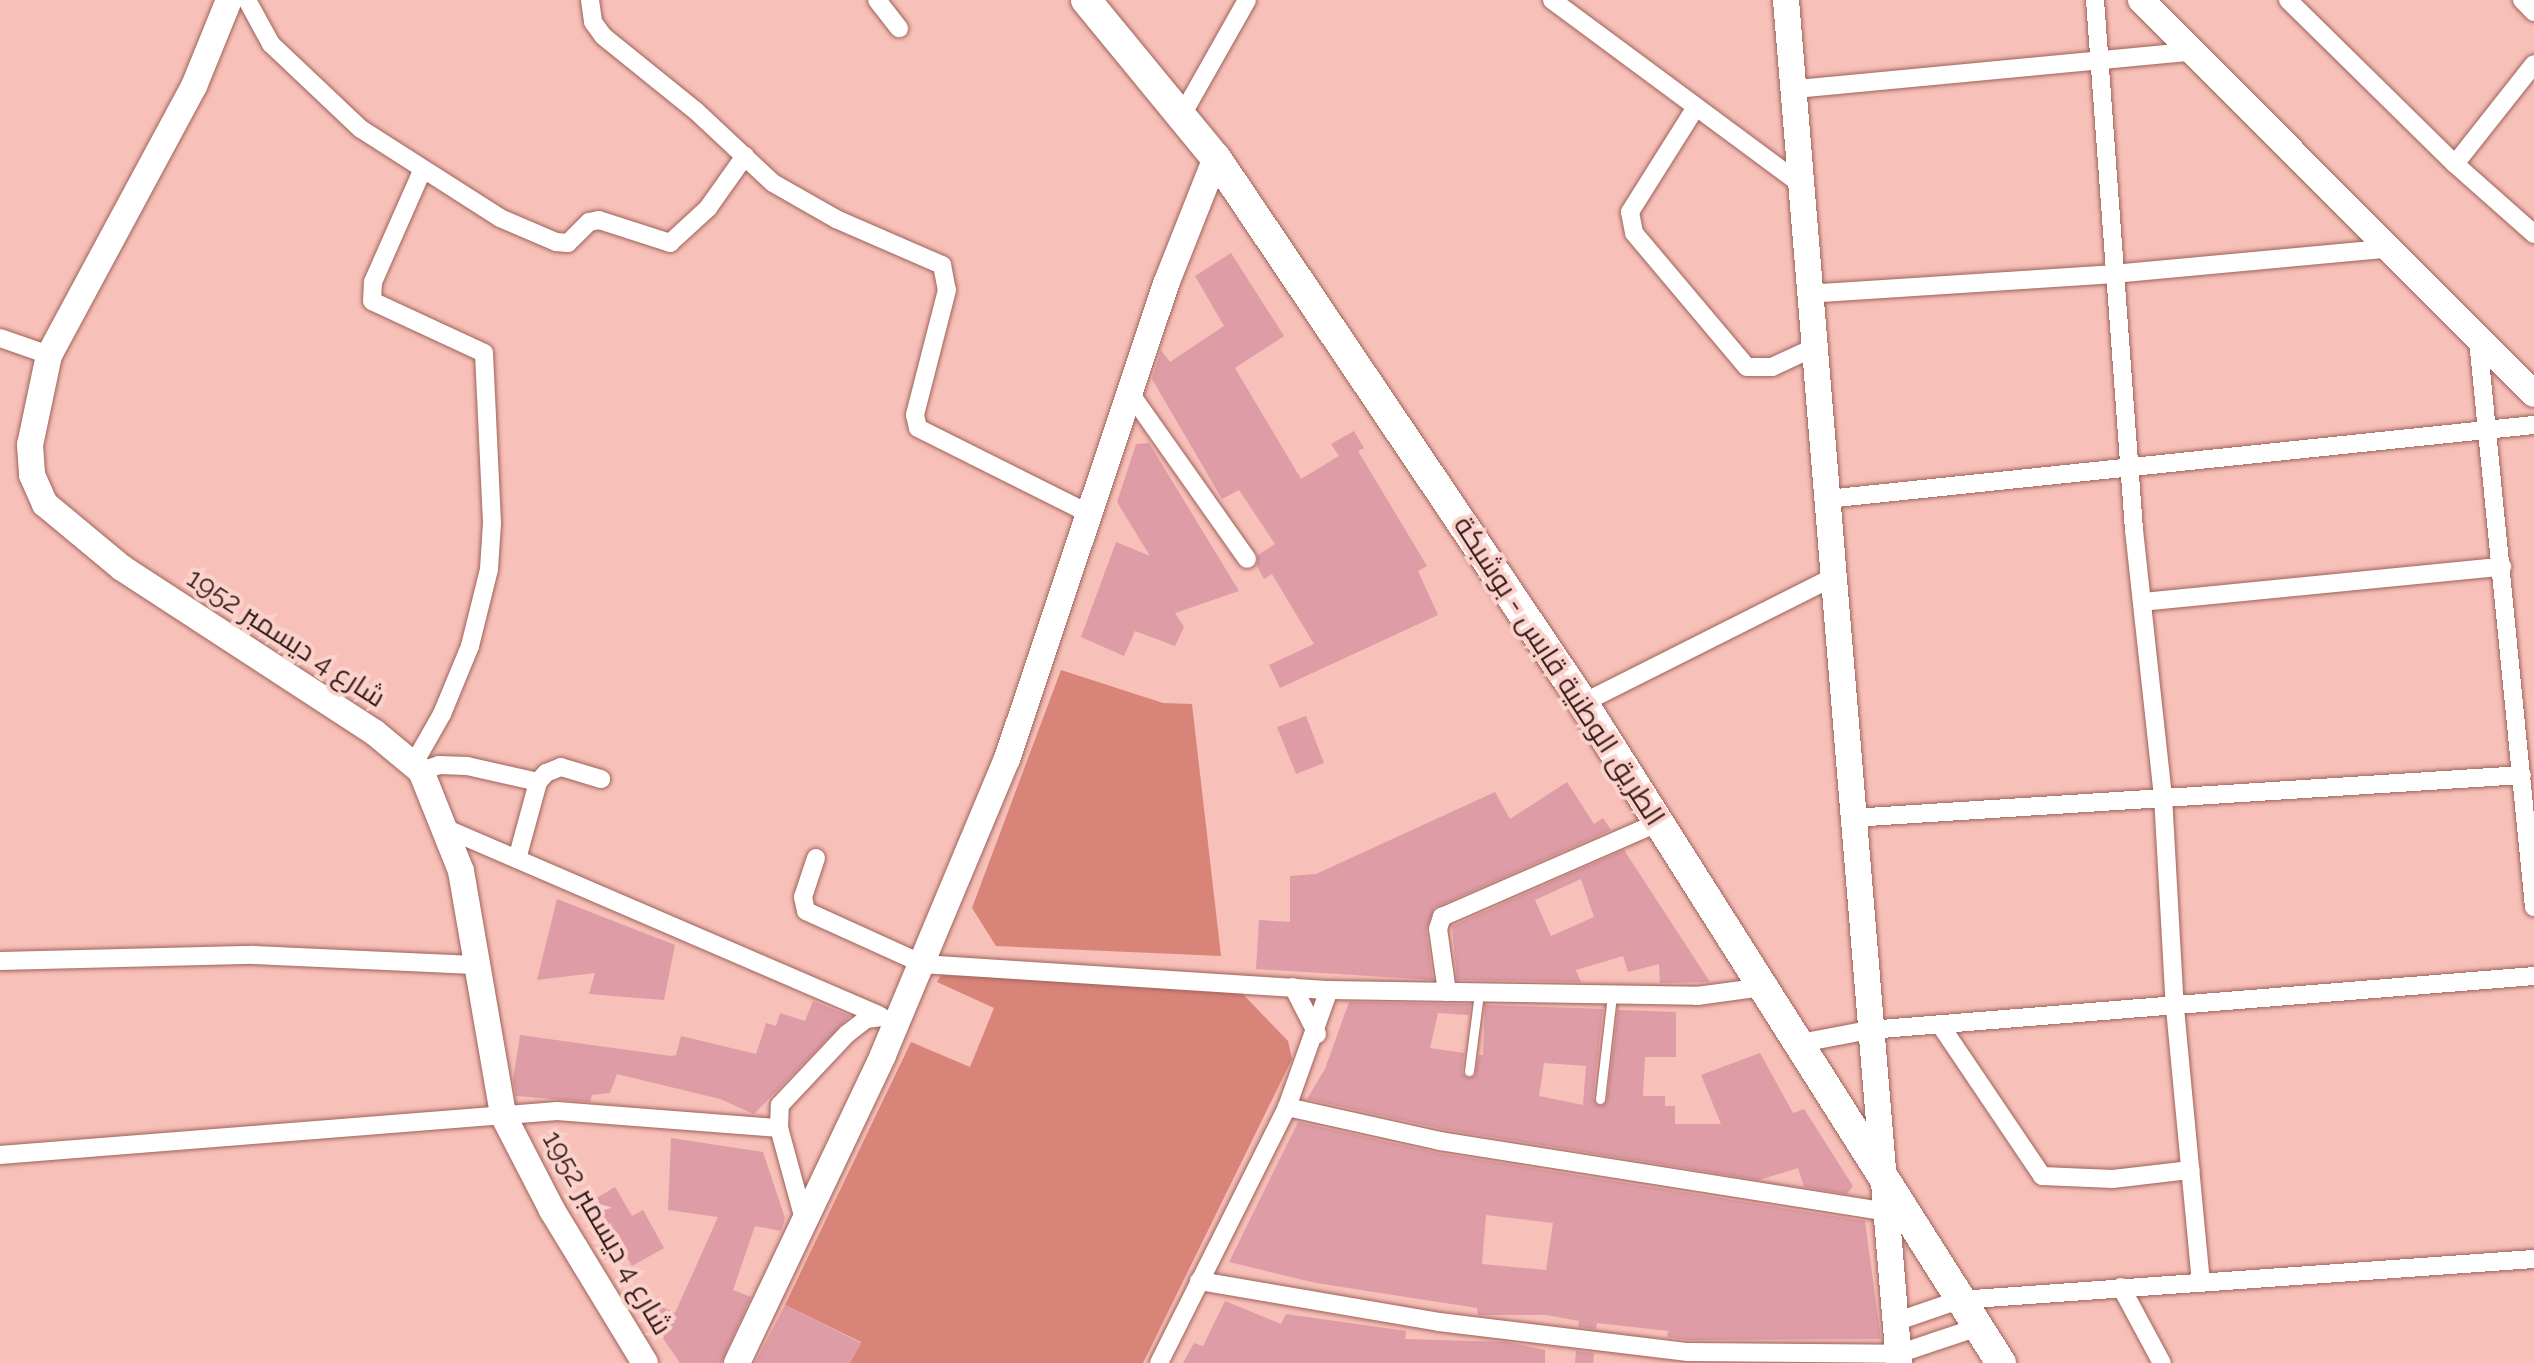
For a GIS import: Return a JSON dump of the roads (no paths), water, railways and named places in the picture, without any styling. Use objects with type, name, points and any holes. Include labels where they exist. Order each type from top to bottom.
[{"type":"main road","name":"الطريق الوطنية قابس - بوشبكة","points":[[1086,0],[1216,158],[1583,703],[1764,987],[1796,1044],[1882,1173],[2001,1363]]},
{"type":"street","points":[[590,0],[593,22],[603,36],[773,183],[805,203],[942,265],[947,290],[915,415],[918,428],[1090,514]]},
{"type":"street","points":[[877,0],[899,28]]},
{"type":"street","points":[[1182,115],[1247,0]]},
{"type":"street","points":[[1552,0],[1801,184]]},
{"type":"street","points":[[1786,0],[1796,89],[1807,294],[1899,1358]]},
{"type":"street","points":[[2095,0],[2102,62],[2129,469],[2163,796],[2175,1008],[2201,1281]]},
{"type":"street","points":[[2141,0],[2385,249],[2534,394]]},
{"type":"street","points":[[2288,0],[2455,164],[2534,234]]},
{"type":"street","points":[[2522,0],[2534,12]]},
{"type":"street","points":[[233,1],[294,67],[361,129],[422,171],[500,218],[556,242],[568,243],[589,222],[599,220],[670,243],[708,208],[745,156]]},
{"type":"street","name":"شارع 4 ديسمبر 1952","points":[[233,1],[194,86],[49,355],[30,445],[32,475],[45,504],[122,568],[374,732],[417,768],[447,829],[461,871],[474,965],[503,1115],[552,1210],[645,1363]]},
{"type":"street","points":[[1796,89],[2191,52]]},
{"type":"street","points":[[2455,164],[2534,64]]},
{"type":"street","points":[[1696,107],[1630,212],[1634,233],[1747,367],[1760,370],[1813,348]]},
{"type":"street","points":[[737,1363],[805,1223],[888,1019],[923,964],[1007,759],[1130,393],[1216,158]]},
{"type":"street","points":[[417,768],[470,646],[489,569],[492,523],[484,353],[372,301],[373,282],[422,171]]},
{"type":"street","points":[[1807,294],[2114,274],[2385,249]]},
{"type":"street","points":[[0,338],[49,355]]},
{"type":"street","points":[[2478,340],[2491,434],[2534,907]]},
{"type":"street","points":[[1130,393],[1247,559]]},
{"type":"street","points":[[1827,499],[2491,434],[2534,425]]},
{"type":"street","points":[[2142,602],[2502,567]]},
{"type":"street","points":[[1583,703],[1833,577]]},
{"type":"street","points":[[417,768],[467,766],[538,782]]},
{"type":"street","points":[[517,859],[538,782],[561,767],[601,779]]},
{"type":"street","points":[[1852,818],[2522,775]]},
{"type":"street","points":[[1447,992],[1438,929],[1442,917],[1659,822]]},
{"type":"street","points":[[447,829],[888,1019]]},
{"type":"street","points":[[816,858],[803,897],[806,911],[923,964],[1329,990],[1697,996],[1764,987]]},
{"type":"street","points":[[0,961],[254,955],[474,965]]},
{"type":"street","points":[[1796,1044],[1869,1030],[2175,1008],[2534,976]]},
{"type":"street","points":[[1293,987],[1317,1034]]},
{"type":"street","points":[[1159,1363],[1287,1107],[1317,1034],[1329,990]]},
{"type":"street","points":[[805,1223],[779,1128],[780,1105],[847,1034],[888,1019]]},
{"type":"street","points":[[1941,1026],[2042,1176],[2113,1179],[2190,1170]]},
{"type":"street","points":[[1287,1107],[1440,1141],[1886,1212]]},
{"type":"street","points":[[0,1155],[557,1111],[779,1128]]},
{"type":"street","points":[[1895,1322],[1959,1300],[2534,1259]]},
{"type":"street","points":[[1199,1281],[1439,1322],[1688,1352],[1899,1358],[1978,1327]]},
{"type":"street","points":[[2121,1287],[2162,1363]]},
{"type":"lane","points":[[1469,1071],[1479,993]]},
{"type":"lane","points":[[1600,1099],[1612,995]]}]
